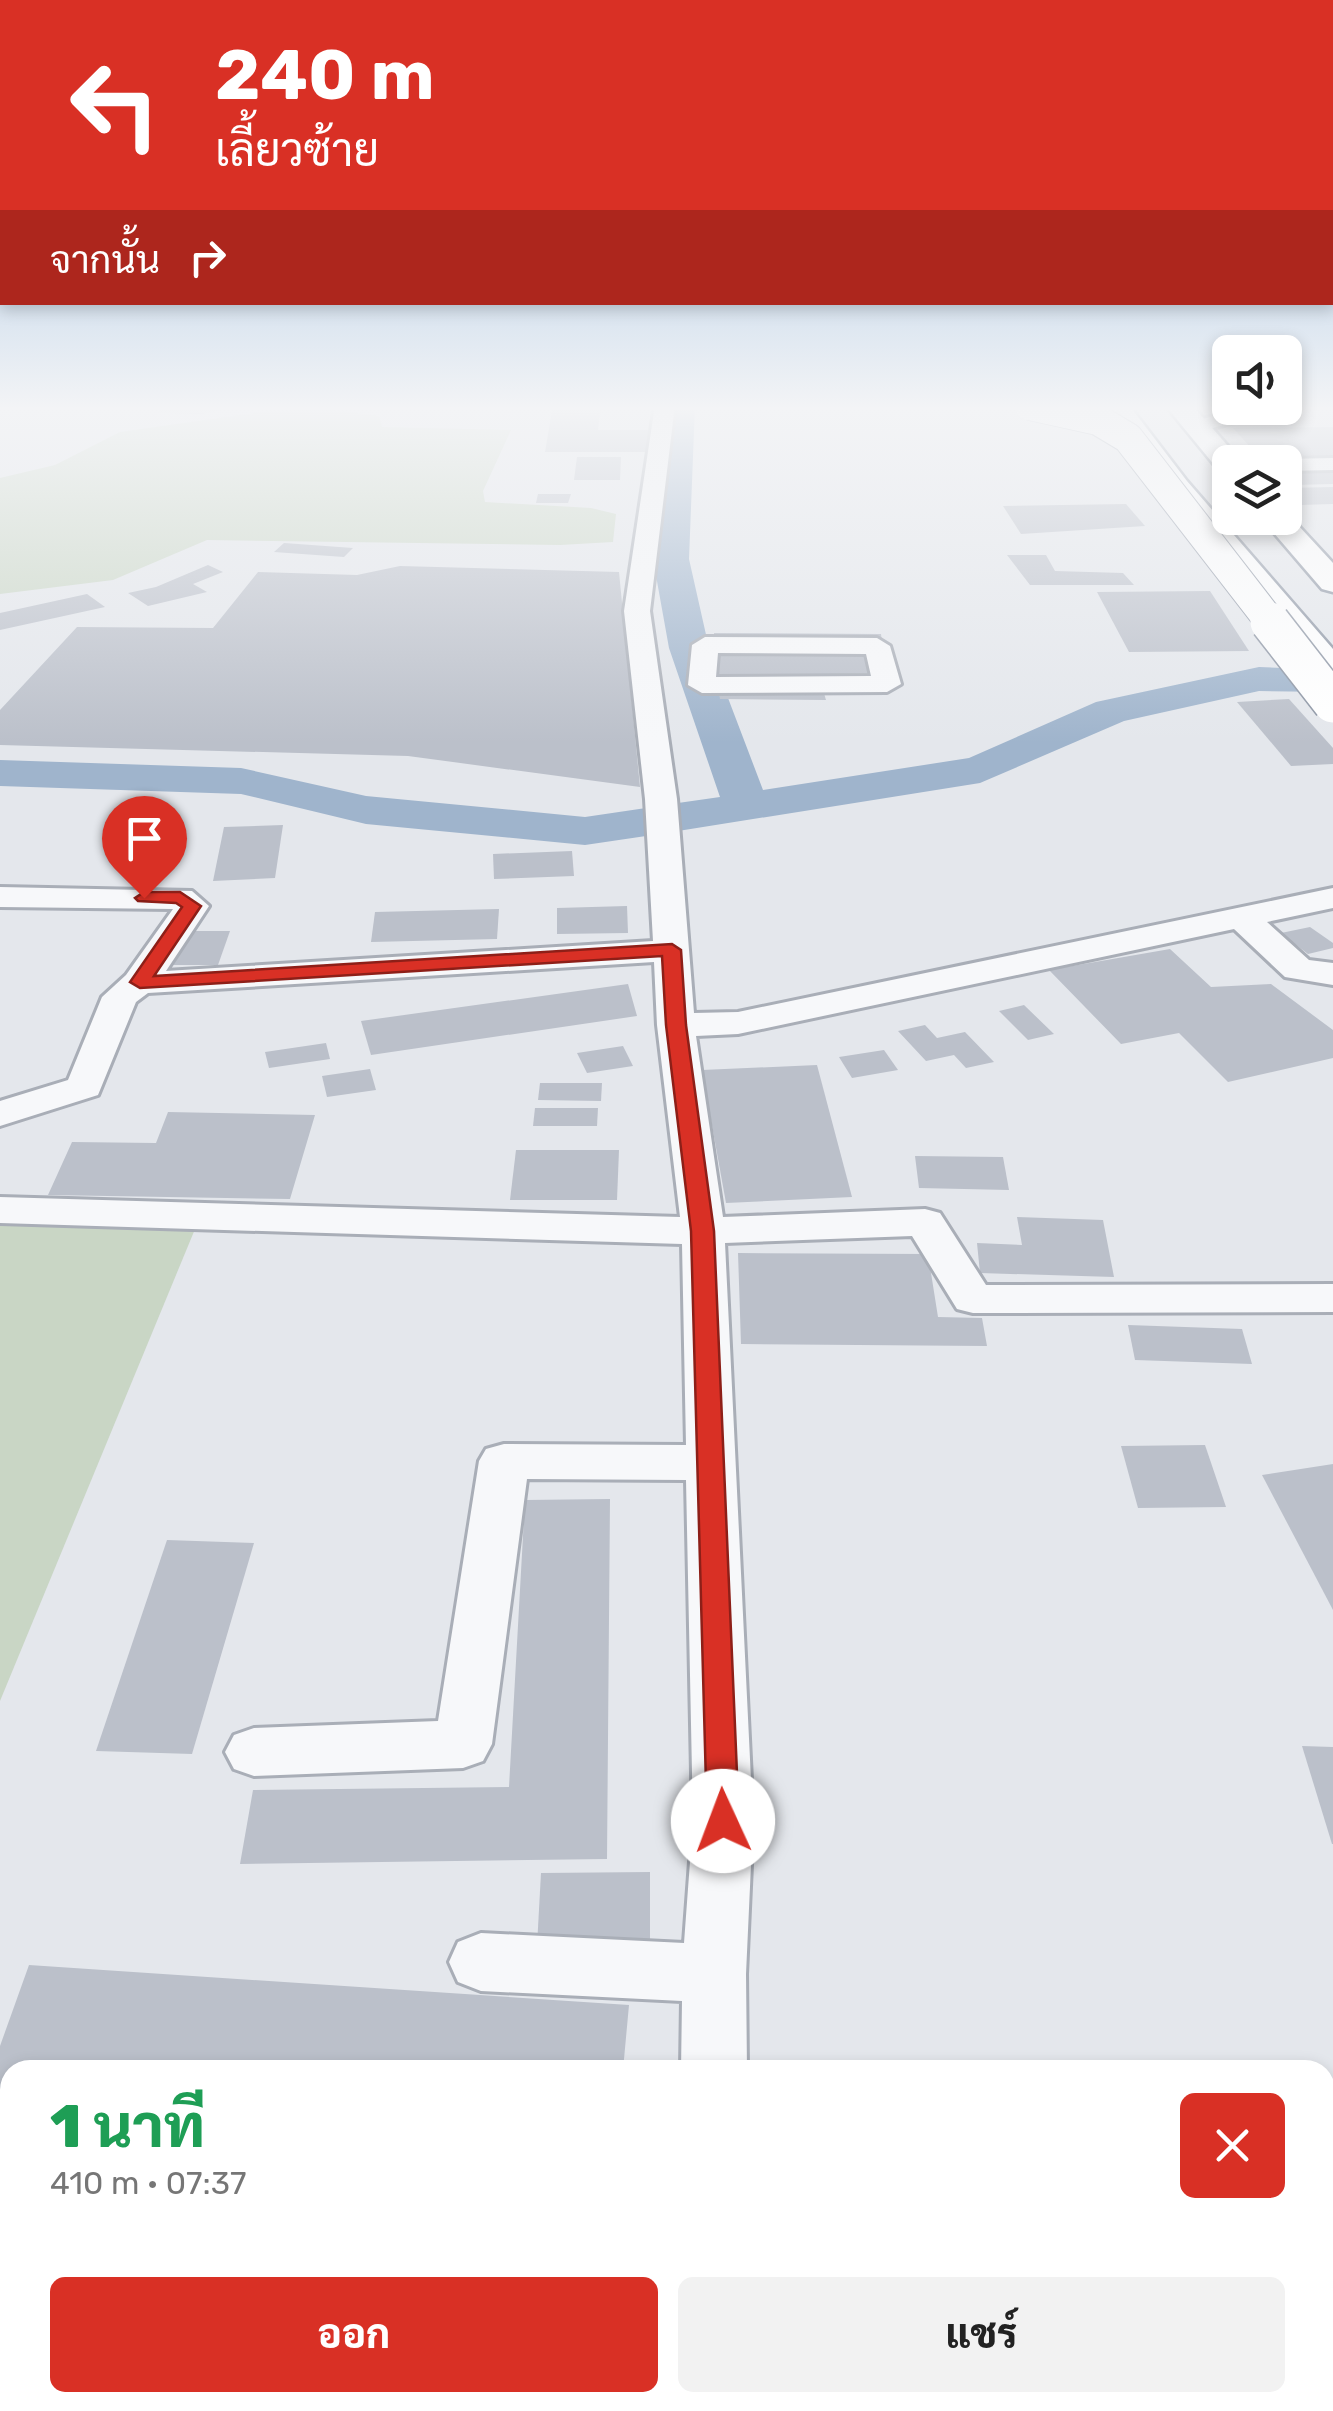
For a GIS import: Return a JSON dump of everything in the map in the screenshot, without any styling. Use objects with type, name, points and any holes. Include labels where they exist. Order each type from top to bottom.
[{"type":"highway","points":[[1182,518],[1331,714]]},
{"type":"highway","points":[[1186,518],[1331,714]]},
{"type":"highway","points":[[1226,518],[1333,671]]},
{"type":"highway","points":[[1232,518],[1333,624]]},
{"type":"highway","points":[[1234,518],[1333,610]]},
{"type":"highway","points":[[1291,535],[1333,582]]},
{"type":"street","points":[[648,518],[637,611],[676,666],[702,685],[887,684],[877,646],[705,645],[676,666],[661,799],[676,1025],[702,1231],[723,1821],[714,1974],[714,2060]]},
{"type":"street","points":[[0,897],[180,898],[192,906],[140,982],[120,997],[84,1087],[0,1114]]},
{"type":"street","points":[[676,1025],[738,1022],[1333,898]]},
{"type":"street","points":[[1241,917],[1298,969],[1333,974]]},
{"type":"street","points":[[140,982],[672,950]]},
{"type":"street","points":[[0,1210],[702,1231],[925,1222],[972,1298],[1333,1298]]},
{"type":"street","points":[[254,1752],[463,1744],[504,1461],[711,1462]]},
{"type":"street","points":[[481,1962],[714,1974]]},
{"type":"green space","points":[[0,518],[616,518],[613,542],[560,545],[207,540],[113,580],[0,594]]},
{"type":"green space","points":[[0,1210],[200,1217],[0,1701]]},
{"type":"building","points":[[1010,518],[1138,518],[1145,526],[1021,534]]},
{"type":"building","points":[[284,543],[353,548],[344,557],[274,552]]},
{"type":"building","points":[[1007,555],[1046,555],[1055,571],[1123,573],[1134,585],[1030,585]]},
{"type":"building","points":[[208,565],[223,572],[193,584],[207,592],[148,606],[128,593],[156,587]]},
{"type":"building","points":[[400,566],[619,572],[640,787],[408,756],[0,745],[0,710],[77,627],[213,628],[258,572],[357,575]]},
{"type":"building","points":[[1210,591],[1249,651],[1129,652],[1097,592]]},
{"type":"building","points":[[87,594],[105,607],[0,630],[0,613]]},
{"type":"building","points":[[714,633],[881,634],[882,642],[714,642]]},
{"type":"building","points":[[713,649],[866,649],[872,678],[714,678]]},
{"type":"building","points":[[718,689],[823,690],[826,700],[720,699]]},
{"type":"building","points":[[1289,699],[1333,748],[1333,764],[1291,766],[1237,702]]},
{"type":"building","points":[[283,825],[275,878],[213,881],[224,827]]},
{"type":"building","points":[[572,851],[574,876],[494,879],[493,854]]},
{"type":"building","points":[[627,906],[628,933],[557,934],[557,908]]},
{"type":"building","points":[[499,909],[497,939],[371,942],[375,912]]},
{"type":"building","points":[[1310,927],[1333,943],[1333,948],[1308,954],[1281,933]]},
{"type":"building","points":[[184,931],[230,931],[218,965],[171,965]]},
{"type":"building","points":[[1170,949],[1211,987],[1271,984],[1333,1030],[1333,1058],[1228,1082],[1179,1033],[1121,1044],[1049,970]]},
{"type":"building","points":[[628,984],[637,1016],[371,1055],[361,1021]]},
{"type":"building","points":[[1024,1005],[1054,1034],[1028,1040],[999,1011]]},
{"type":"building","points":[[925,1025],[937,1038],[965,1032],[994,1062],[966,1068],[954,1055],[926,1061],[898,1031]]},
{"type":"building","points":[[326,1043],[330,1059],[269,1068],[265,1052]]},
{"type":"building","points":[[623,1046],[633,1066],[587,1073],[577,1053]]},
{"type":"building","points":[[884,1050],[898,1070],[852,1078],[839,1057]]},
{"type":"building","points":[[817,1065],[852,1197],[726,1203],[702,1070]]},
{"type":"building","points":[[370,1069],[376,1090],[327,1097],[322,1076]]},
{"type":"building","points":[[540,1083],[602,1083],[601,1101],[538,1100]]},
{"type":"building","points":[[535,1108],[598,1108],[597,1126],[533,1126]]},
{"type":"building","points":[[168,1112],[315,1115],[290,1199],[48,1195],[72,1142],[156,1143]]},
{"type":"building","points":[[516,1150],[619,1150],[617,1200],[510,1200]]},
{"type":"building","points":[[915,1156],[1003,1157],[1009,1190],[919,1188]]},
{"type":"building","points":[[1017,1217],[1103,1220],[1114,1277],[980,1273],[977,1243],[1022,1245]]},
{"type":"building","points":[[738,1253],[928,1254],[938,1317],[982,1318],[987,1346],[741,1344]]},
{"type":"building","points":[[1128,1325],[1242,1329],[1252,1364],[1135,1360]]},
{"type":"building","points":[[1205,1445],[1226,1507],[1138,1508],[1121,1446]]},
{"type":"building","points":[[1333,1464],[1333,1610],[1262,1475]]},
{"type":"building","points":[[610,1499],[607,1859],[240,1864],[253,1790],[509,1787],[525,1500]]},
{"type":"building","points":[[167,1540],[254,1543],[192,1754],[96,1751]]},
{"type":"building","points":[[1302,1746],[1333,1747],[1333,1844],[1332,1844]]},
{"type":"building","points":[[650,1872],[650,1945],[537,1946],[541,1873]]},
{"type":"building","points":[[29,1965],[629,2005],[624,2060],[0,2060],[0,2046]]},
{"type":"waterway","points":[[673,518],[671,559],[689,648],[746,806]]},
{"type":"waterway","points":[[678,817],[980,770],[1111,711],[1259,679],[1328,681]]},
{"type":"waterway","points":[[0,773],[241,781],[366,810],[585,831],[646,822]]},
{"type":"route","points":[[144,898],[180,898],[192,906],[140,982],[672,950],[676,1025],[702,1231],[723,1821]]}]
